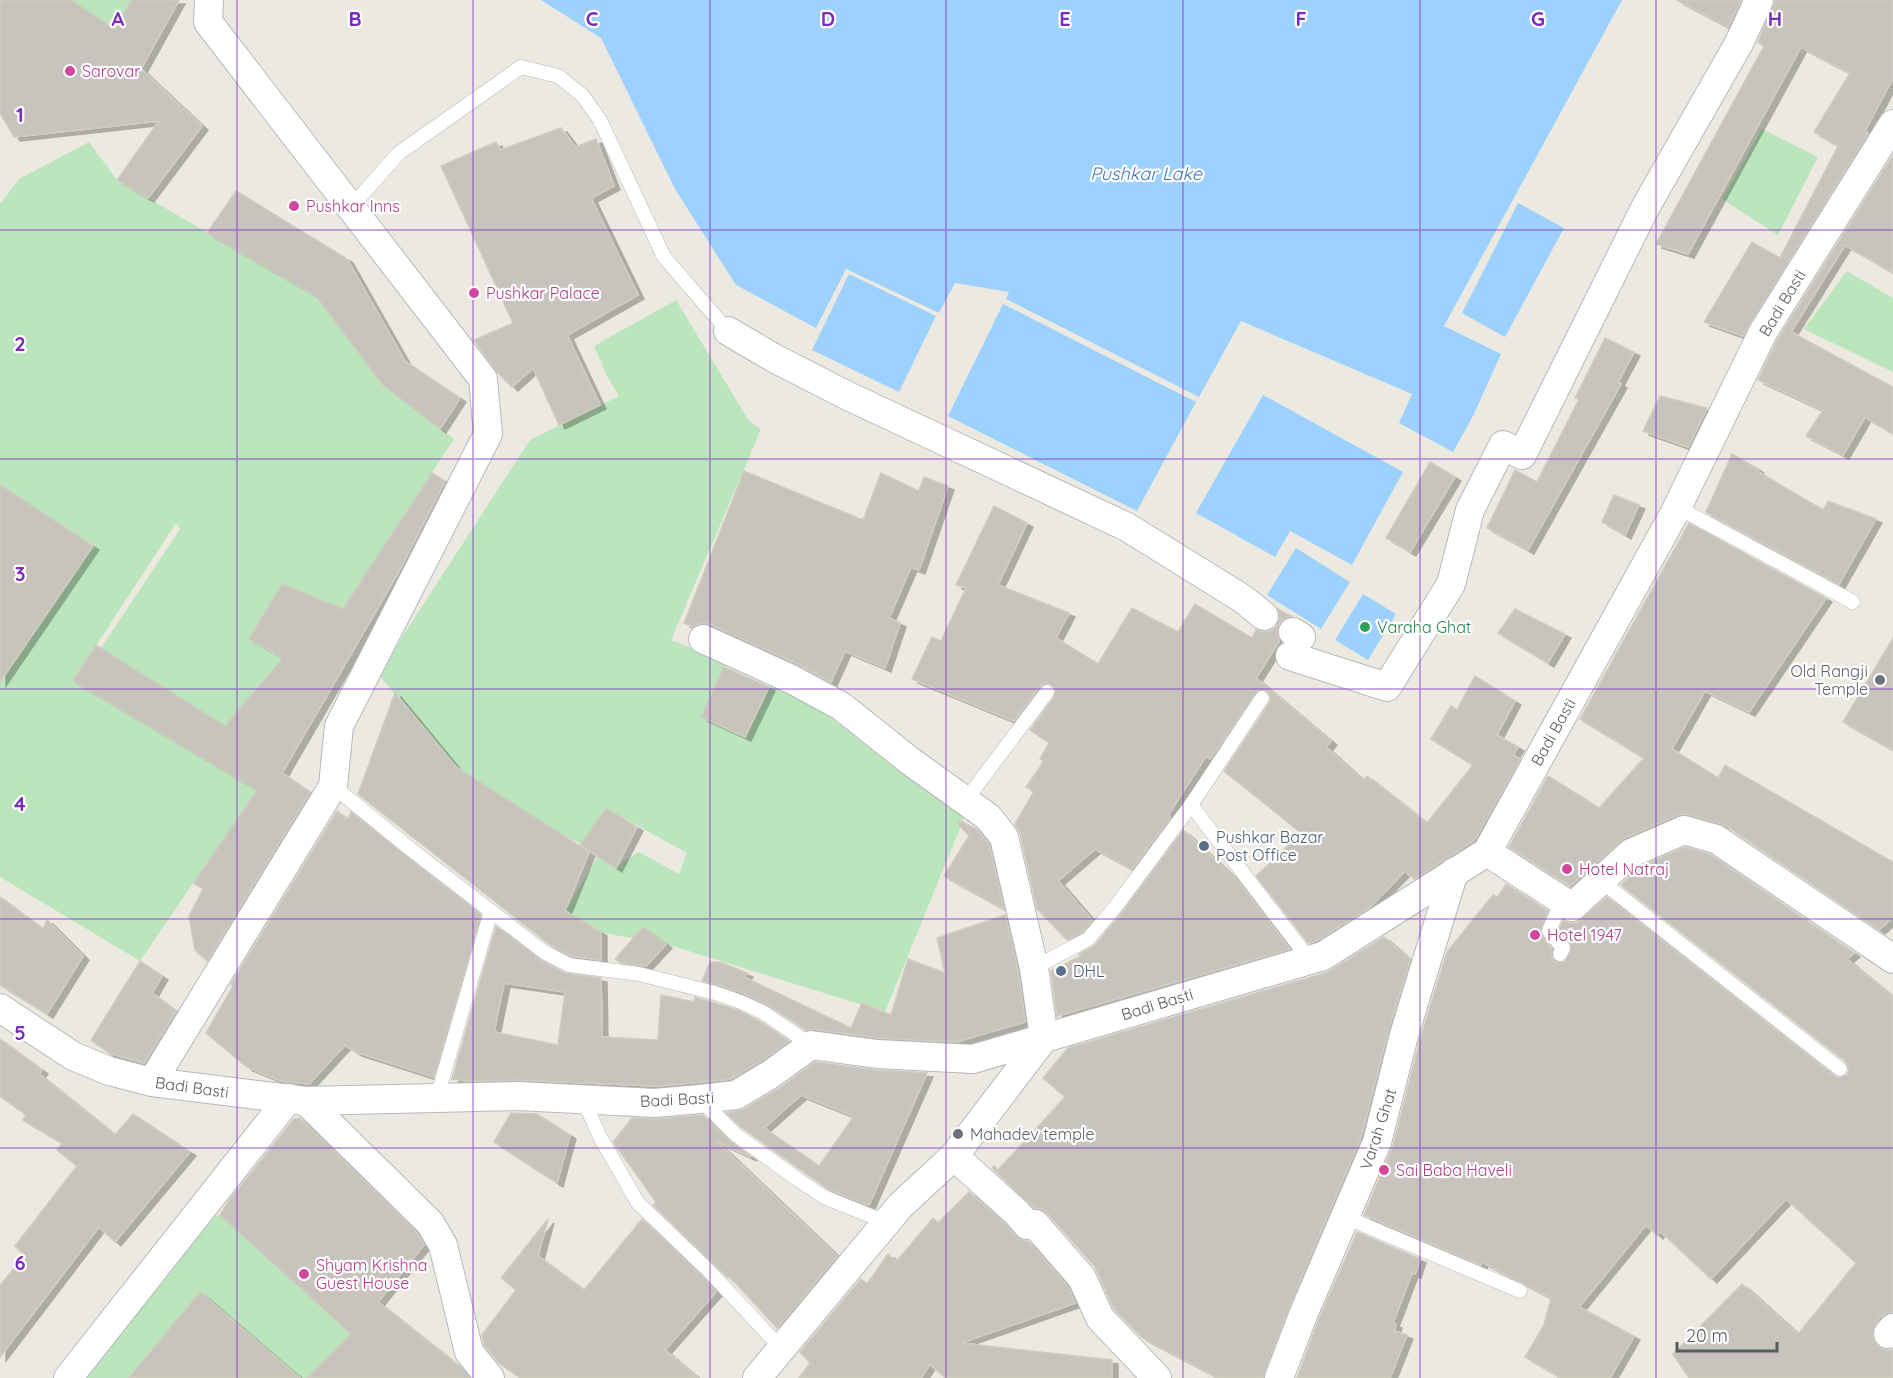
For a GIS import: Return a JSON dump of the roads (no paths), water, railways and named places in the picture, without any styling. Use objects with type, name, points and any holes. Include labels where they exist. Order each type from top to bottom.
[{"type":"street","points":[[1295,642],[1387,687],[1451,584],[1470,510],[1503,445],[1522,455],[1645,208],[1739,43],[1759,0]]},
{"type":"street","points":[[152,1082],[333,786],[339,726],[488,434],[483,379],[351,207],[208,11]]},
{"type":"street","name":"Badi Basti","points":[[0,1008],[73,1056],[109,1071],[152,1082],[298,1099],[517,1096],[655,1103],[736,1095],[771,1074],[811,1045],[877,1054],[973,1059],[1323,956],[1487,852],[1677,507],[1763,332],[1891,131]]},
{"type":"street","points":[[728,331],[772,357],[846,395],[1127,527],[1243,598],[1264,616]]},
{"type":"street","points":[[703,639],[791,679],[841,706],[910,761],[988,817],[1004,837],[1034,968],[1044,1038],[954,1156],[886,1222],[770,1368]]},
{"type":"street","points":[[1487,852],[1572,907],[1631,853],[1684,830],[1716,839],[1893,959]]},
{"type":"street","name":"Varah Ghat","points":[[1279,1378],[1377,1142],[1404,1035],[1454,873]]},
{"type":"street","points":[[68,1378],[298,1099],[430,1222],[443,1245],[469,1352],[490,1378]]},
{"type":"street","points":[[954,1156],[1017,1213],[1027,1225],[1035,1224],[1066,1257],[1082,1278],[1101,1318],[1157,1378]]},
{"type":"lane","points":[[351,207],[399,153],[522,67],[558,76],[582,95],[600,120],[664,257],[728,331]]},
{"type":"lane","points":[[1677,507],[1852,602]]},
{"type":"lane","points":[[966,801],[1047,692]]},
{"type":"lane","points":[[1034,968],[1088,939],[1116,906],[1191,805],[1262,698]]},
{"type":"lane","points":[[333,786],[544,952],[569,965],[639,974],[715,993],[764,1013],[811,1045]]},
{"type":"lane","points":[[1191,805],[1309,959]]},
{"type":"lane","points":[[1601,881],[1840,1069]]},
{"type":"lane","points":[[1560,954],[1563,948],[1549,931],[1562,900]]},
{"type":"lane","points":[[437,1097],[491,911]]},
{"type":"lane","points":[[584,1099],[600,1137],[638,1203],[707,1269],[770,1368]]},
{"type":"lane","points":[[700,1099],[736,1135],[824,1197],[886,1222]]},
{"type":"lane","points":[[1345,1217],[1520,1291]]},
{"type":"water","name":"Pushkar Lake","points":[[541,0],[1622,0],[1444,326],[1501,354],[1473,416],[1453,452],[1399,423],[1412,394],[1241,321],[1199,397],[1006,299],[1009,292],[955,283],[939,313],[846,269],[816,328],[736,285],[675,189],[601,38]]},
{"type":"water","points":[[1518,203],[1564,228],[1505,337],[1462,313]]},
{"type":"water","points":[[849,274],[936,316],[899,392],[812,350]]},
{"type":"water","points":[[1003,304],[1196,402],[1137,511],[948,416]]},
{"type":"water","points":[[1263,395],[1403,472],[1352,565],[1290,531],[1275,557],[1196,513]]},
{"type":"water","points":[[1296,548],[1350,582],[1321,629],[1267,595]]},
{"type":"water","name":"Varaha Ghat","points":[[1363,594],[1396,614],[1368,660],[1335,640]]},
{"type":"place","name":"Sarovar","points":[[70,71]]},
{"type":"place","name":"Pushkar Inns","points":[[294,206]]},
{"type":"place","name":"Pushkar Palace","points":[[474,293]]},
{"type":"place","name":"Varaha Ghat","points":[[1365,627]]},
{"type":"place","name":"Old Rangji Temple","points":[[1880,680]]},
{"type":"place","name":"Pushkar Bazar Post Office","points":[[1204,846]]},
{"type":"place","name":"Hotel Natraj","points":[[1567,869]]},
{"type":"place","name":"Hotel 1947","points":[[1535,935]]},
{"type":"place","name":"DHL","points":[[1061,971]]},
{"type":"place","name":"Mahadev temple","points":[[958,1134]]},
{"type":"place","name":"Sai Baba Haveli","points":[[1384,1170]]},
{"type":"place","name":"Shyam Krishna Guest House","points":[[304,1274]]}]
